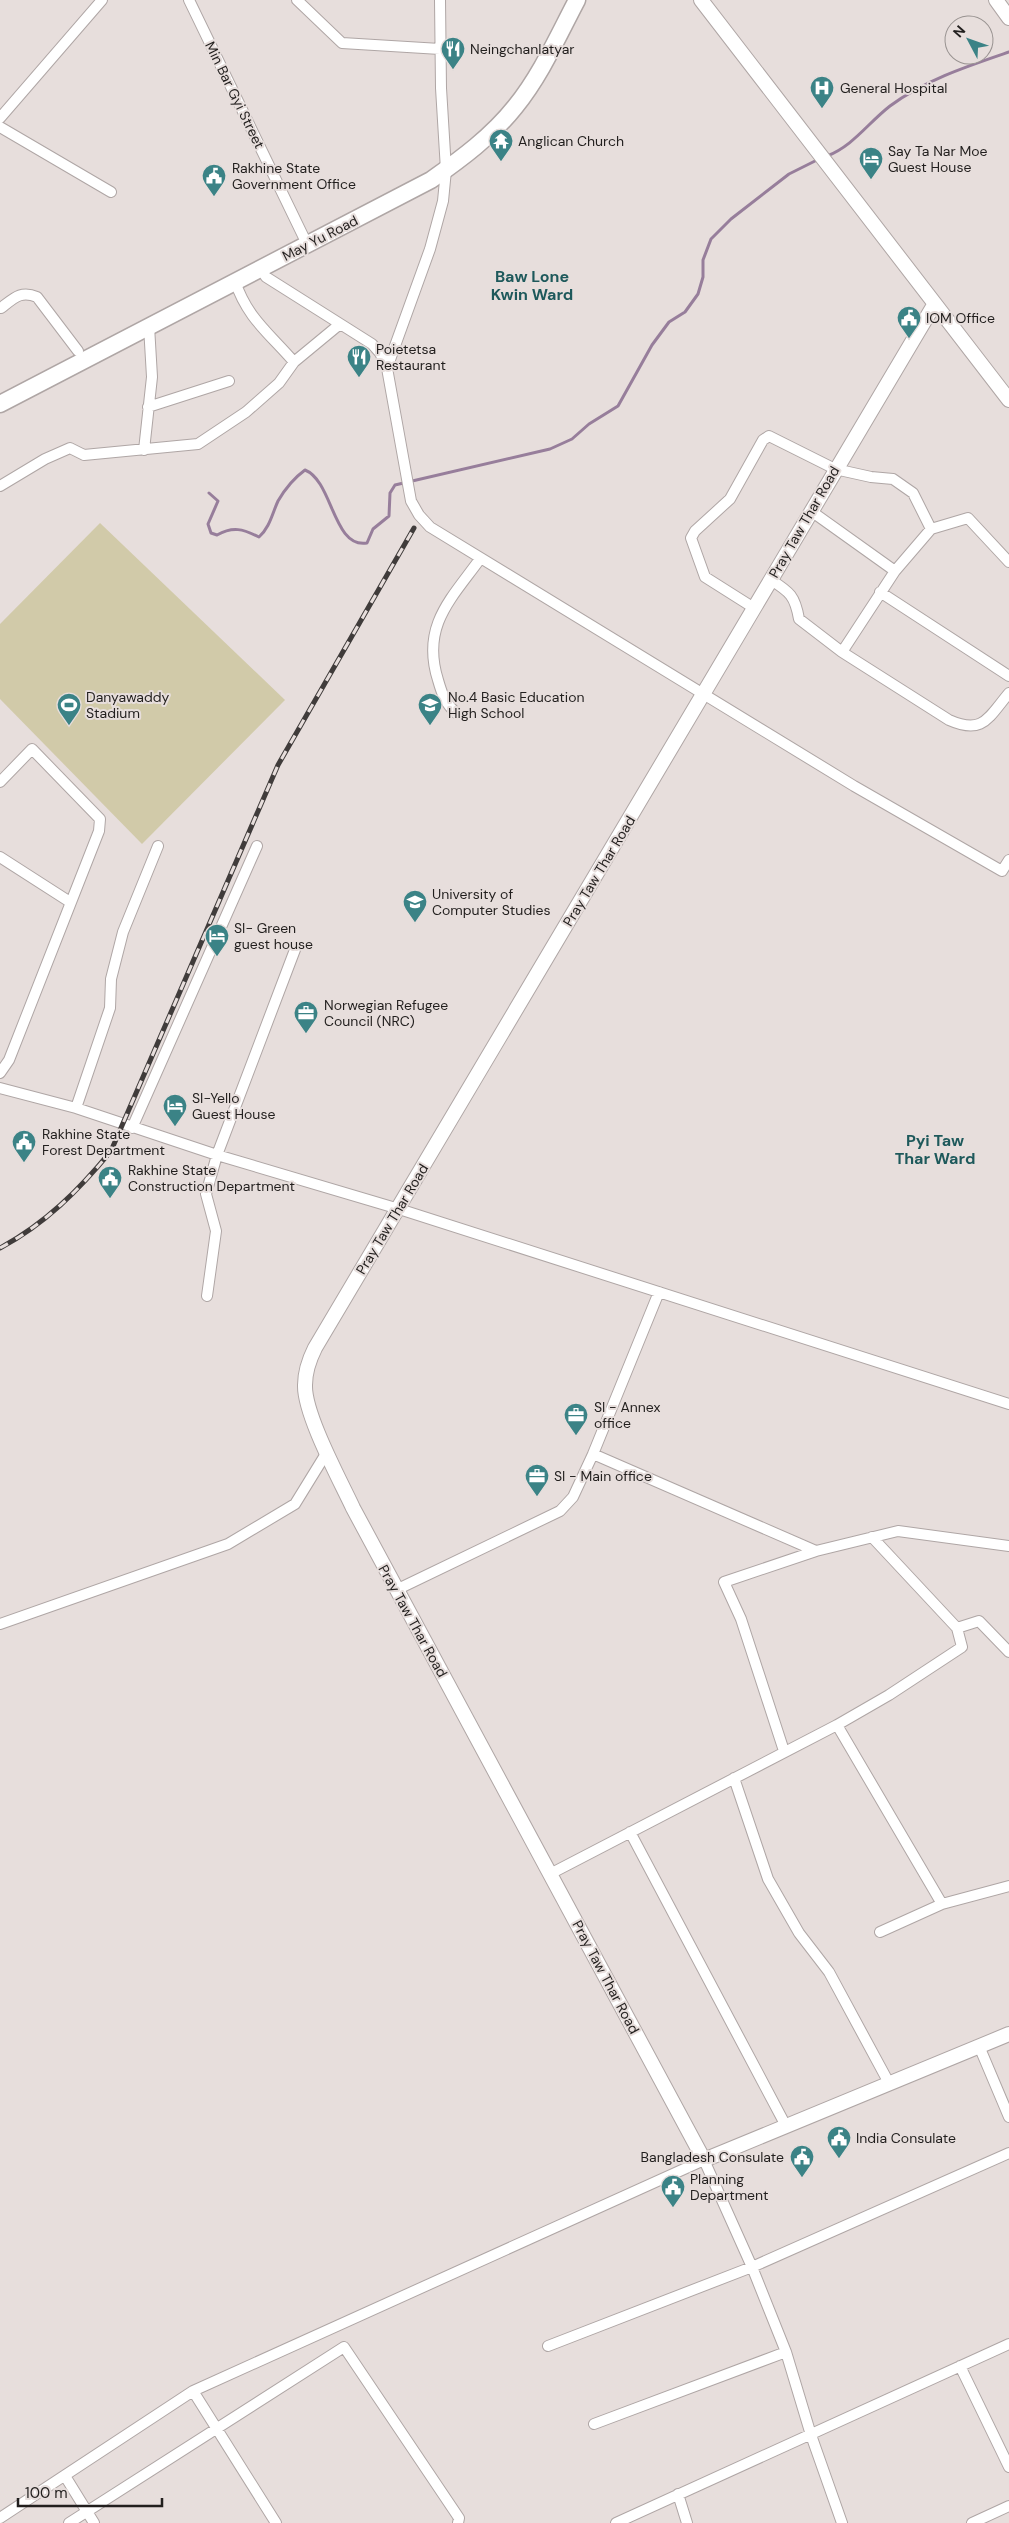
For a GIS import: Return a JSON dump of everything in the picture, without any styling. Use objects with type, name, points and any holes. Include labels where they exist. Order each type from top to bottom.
[{"type":"main road","name":"May Yu Road","points":[[445,164],[506,101],[529,69],[565,0]]},
{"type":"main road","name":"May Yu Road","points":[[0,392],[78,351],[305,239],[426,171],[470,153],[515,108],[538,74],[577,0]]},
{"type":"main road","name":"May Yu Road","points":[[0,404],[260,268],[305,239]]},
{"type":"street","points":[[0,118],[102,0]]},
{"type":"street","name":"Min Bar Gyi Street","points":[[189,0],[305,239]]},
{"type":"street","points":[[297,0],[342,43],[440,49]]},
{"type":"street","points":[[387,368],[430,249],[442,201],[445,164],[440,0]]},
{"type":"street","points":[[701,0],[1009,400]]},
{"type":"street","points":[[996,0],[1009,18]]},
{"type":"street","points":[[0,127],[111,192]]},
{"type":"street","points":[[260,268],[266,277],[372,344],[380,353],[387,368],[409,491],[414,508],[430,527],[854,786],[1006,875],[1009,860]]},
{"type":"street","points":[[235,281],[243,303],[253,318],[294,362]]},
{"type":"street","points":[[1,308],[21,293],[28,293],[37,297],[78,351]]},
{"type":"street","name":"Pray Taw Thar Road","points":[[704,2160],[352,1508],[306,1398],[305,1375],[309,1361],[835,469],[934,305]]},
{"type":"street","points":[[0,486],[70,448],[84,456],[198,444],[246,412],[279,383],[294,362],[340,324]]},
{"type":"street","points":[[144,450],[152,377],[149,326]]},
{"type":"street","points":[[148,407],[229,382]]},
{"type":"street","points":[[754,608],[705,577],[691,538],[730,499],[763,440],[769,436],[835,469],[871,477],[893,479],[913,493],[931,528]]},
{"type":"street","points":[[811,511],[895,571]]},
{"type":"street","points":[[842,652],[895,571],[931,528],[968,518],[1009,562]]},
{"type":"street","points":[[456,713],[445,703],[434,665],[434,632],[444,609],[480,559]]},
{"type":"street","points":[[771,580],[787,590],[796,601],[799,619],[842,652],[949,720],[965,727],[975,727],[988,718],[1009,693]]},
{"type":"street","points":[[880,592],[1009,676]]},
{"type":"street","points":[[0,782],[32,749],[100,819],[99,831],[9,1060],[0,1073]]},
{"type":"street","points":[[76,1108],[110,1008],[111,979],[123,932],[158,846]]},
{"type":"street","points":[[132,1128],[257,846]]},
{"type":"street","points":[[0,857],[70,902]]},
{"type":"street","points":[[207,1296],[216,1231],[206,1194],[217,1155],[296,947]]},
{"type":"street","points":[[0,1088],[76,1108],[217,1155],[399,1209],[1009,1404]]},
{"type":"street","points":[[396,1590],[560,1511],[573,1498],[593,1454],[659,1292]]},
{"type":"street","points":[[0,1624],[228,1544],[294,1504],[327,1452]]},
{"type":"street","points":[[593,1454],[816,1551]]},
{"type":"street","points":[[784,1752],[741,1619],[724,1582],[816,1551],[898,1531],[1009,1546]]},
{"type":"street","points":[[550,1874],[837,1726],[889,1695],[962,1647],[957,1628],[872,1537]]},
{"type":"street","points":[[957,1628],[978,1621],[1009,1652]]},
{"type":"street","points":[[837,1726],[942,1904]]},
{"type":"street","points":[[734,1778],[768,1879],[799,1933],[829,1972],[889,2083]]},
{"type":"street","points":[[630,1832],[786,2126]]},
{"type":"street","points":[[880,1932],[942,1904],[1009,1886]]},
{"type":"street","points":[[0,2518],[193,2391],[704,2160],[1009,2034]]},
{"type":"street","points":[[979,2046],[1009,2117]]},
{"type":"street","points":[[548,2346],[752,2267],[1009,2153]]},
{"type":"street","points":[[704,2160],[752,2267],[786,2352],[811,2435],[842,2523]]},
{"type":"street","points":[[618,2522],[1009,2344]]},
{"type":"street","points":[[68,2523],[344,2347],[459,2518],[458,2523]]},
{"type":"street","points":[[594,2424],[786,2352]]},
{"type":"street","points":[[960,2366],[1009,2467]]},
{"type":"street","points":[[193,2391],[276,2523]]},
{"type":"street","points":[[65,2476],[94,2523]]},
{"type":"street","points":[[678,2494],[687,2523]]},
{"type":"street","points":[[972,2523],[1009,2506]]},
{"type":"shaded area","points":[[100,523],[285,700],[142,844],[0,699],[0,624]]},
{"type":"waterway","points":[[827,156],[853,140],[890,106],[903,97],[947,74],[1009,52]]},
{"type":"waterway","points":[[209,493],[218,501],[208,524],[211,533],[217,535],[228,530],[238,530],[259,537],[268,525],[284,492],[293,480],[305,470],[322,487],[347,536],[356,542],[367,543],[373,529],[389,516],[390,493],[395,485],[550,449],[572,439],[589,424],[618,406],[652,345],[669,322],[685,312],[698,294],[703,277],[703,260],[711,239],[731,219],[789,174],[819,159]]},
{"type":"railway","points":[[0,1248],[32,1228],[74,1193],[111,1151],[278,765],[414,528]]},
{"type":"place","name":"Neingchanlatyar","points":[[453,70]]},
{"type":"place","name":"General Hospital","points":[[822,109]]},
{"type":"place","name":"Anglican Church","points":[[501,162]]},
{"type":"place","name":"Say Ta Nar Moe Guest House","points":[[871,180]]},
{"type":"place","name":"Rakhine State Government Office","points":[[214,197]]},
{"type":"place","name":"IOM Office","points":[[909,339]]},
{"type":"place","name":"Poietetsa Restaurant","points":[[359,378]]},
{"type":"place","name":"Danyawaddy Stadium","points":[[69,726]]},
{"type":"place","name":"No.4 Basic Education High School","points":[[430,726]]},
{"type":"place","name":"University of Computer Studies","points":[[415,923]]},
{"type":"place","name":"SI- Green guest house","points":[[217,957]]},
{"type":"place","name":"Norwegian Refugee Council (NRC)","points":[[306,1034]]},
{"type":"place","name":"SI-Yello Guest House","points":[[175,1127]]},
{"type":"place","name":"Rakhine State Forest Department","points":[[24,1163]]},
{"type":"place","name":"Rakhine State Construction Department","points":[[110,1199]]},
{"type":"place","name":"SI - Annex office","points":[[576,1436]]},
{"type":"place","name":"SI - Main office","points":[[537,1497]]},
{"type":"place","name":"India Consulate","points":[[839,2159]]},
{"type":"place","name":"Bangladesh Consulate","points":[[802,2178]]},
{"type":"place","name":"Planning Department","points":[[673,2208]]},
{"type":"district","name":"Baw Lone Kwin Ward","points":[[532,285]]},
{"type":"district","name":"Pyi Taw Thar Ward","points":[[935,1149]]}]
